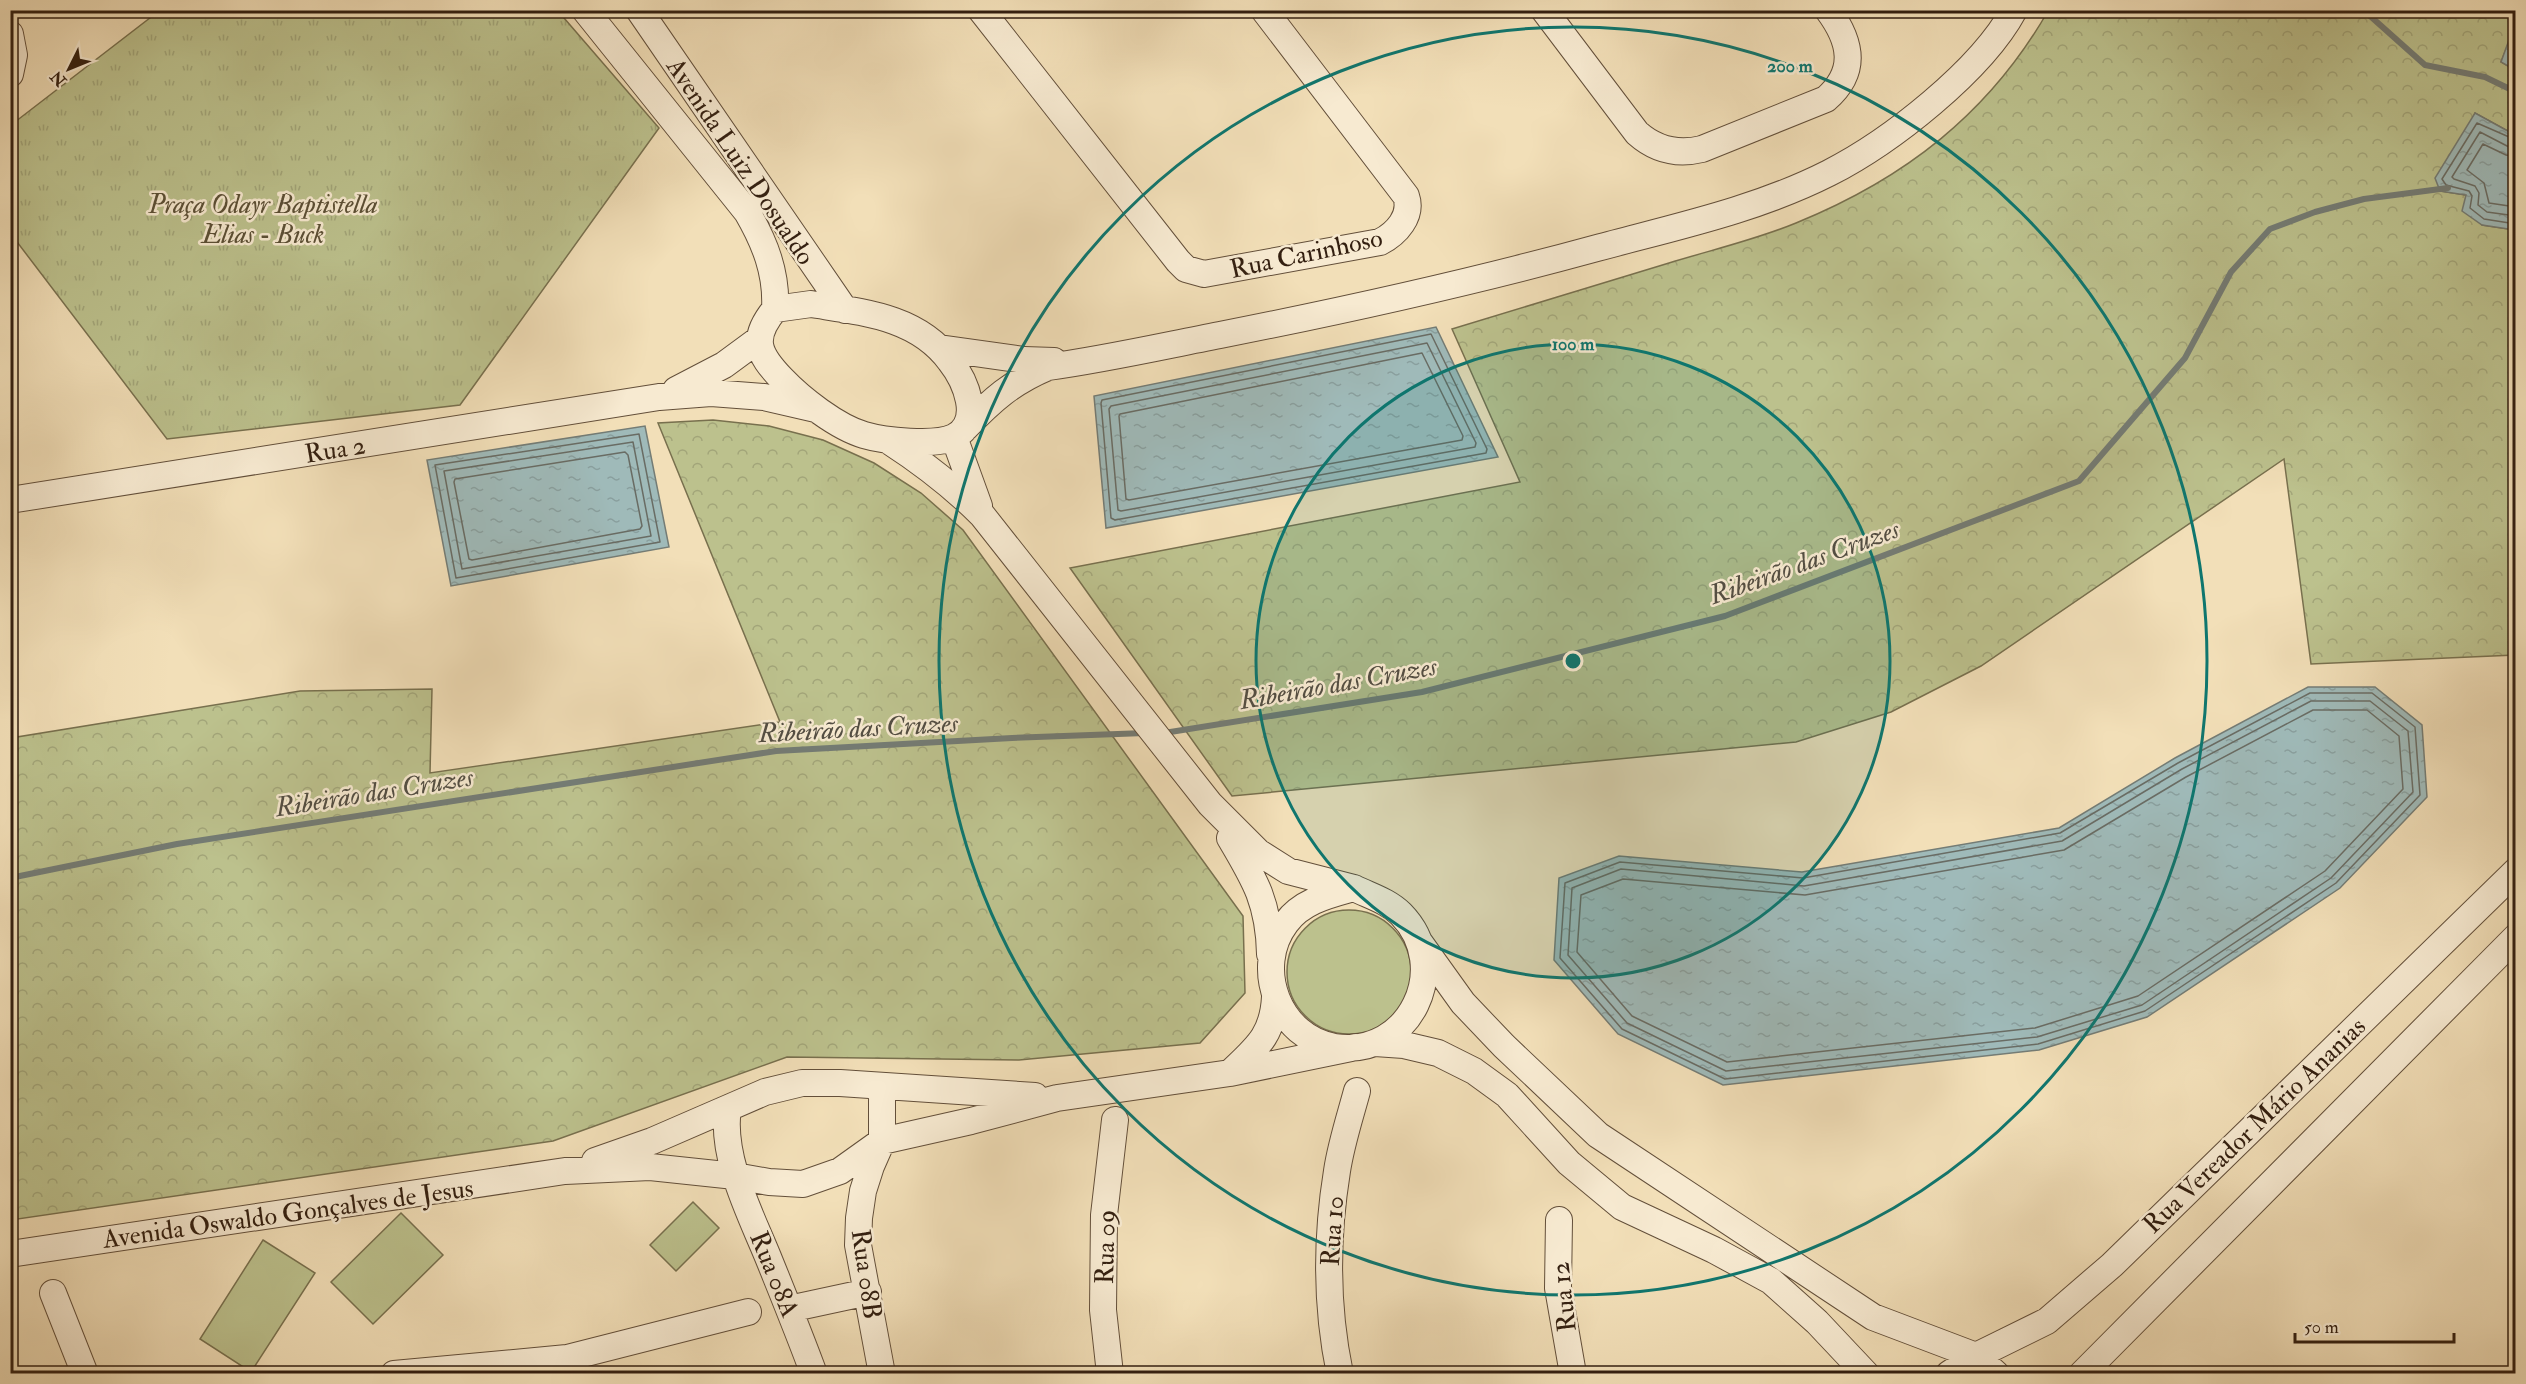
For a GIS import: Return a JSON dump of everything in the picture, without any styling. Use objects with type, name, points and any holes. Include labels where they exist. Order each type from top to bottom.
[{"type":"street","name":"Avenida Luiz Dosualdo","points":[[585,10],[747,212],[760,235],[770,261],[776,288],[775,309]]},
{"type":"street","name":"Avenida Luiz Dosualdo","points":[[639,10],[845,310]]},
{"type":"street","name":"Rua Carinhoso","points":[[981,10],[1178,261],[1192,272],[1204,274],[1380,242],[1391,236],[1407,211],[1406,196],[1264,10]]},
{"type":"street","points":[[1544,10],[1637,132],[1653,145],[1672,152],[1702,149],[1826,99],[1839,86],[1846,69],[1847,42],[1839,25],[1828,10]]},
{"type":"street","points":[[982,515],[960,432],[971,412],[967,394],[951,362],[939,348],[910,327],[878,315],[810,304],[775,309],[762,324],[758,340],[769,365],[798,395],[816,409],[862,435],[889,441],[917,442],[960,432],[996,396],[1024,377],[1048,367],[1084,362],[1294,320],[1497,275],[1759,204],[1829,173],[1895,133],[1953,84],[2005,27],[2014,10]]},
{"type":"street","points":[[10,34],[14,55],[10,74]]},
{"type":"street","name":"Rua 2","points":[[659,397],[692,384],[717,370],[758,340]]},
{"type":"street","points":[[939,348],[1024,360],[1084,362]]},
{"type":"street","name":"Rua 2","points":[[10,500],[659,397],[711,393],[754,396],[816,409]]},
{"type":"street","points":[[889,441],[922,462],[954,487],[982,515],[1210,804],[1258,852],[1288,871],[1353,888],[1385,902],[1400,913],[1412,927],[1420,943],[1463,1003],[1504,1046],[1598,1135],[1873,1317],[1976,1356],[1996,1374]]},
{"type":"street","points":[[1210,804],[1262,898],[1267,916],[1270,968],[1275,997],[1274,1014],[1265,1038],[1230,1073]]},
{"type":"street","name":"Rua Vereador Mário Ananias","points":[[1949,1374],[1976,1356],[2047,1321],[2112,1265],[2516,871]]},
{"type":"street","points":[[1270,968],[1275,944],[1286,922],[1304,906],[1326,895],[1353,888]]},
{"type":"street","name":"Rua Vereador Mário Ananias","points":[[2082,1374],[2516,937]]},
{"type":"street","points":[[1057,1098],[880,1087],[882,1141],[971,1121],[1057,1098],[1230,1073],[1365,1045],[1396,1031],[1412,1013],[1422,991],[1425,967],[1420,943]]},
{"type":"street","points":[[1275,997],[1285,1015],[1299,1030],[1326,1044],[1404,1045],[1438,1053],[1474,1071],[1507,1095],[1569,1163],[1622,1207],[1714,1250],[1772,1281],[1817,1322],[1866,1374]]},
{"type":"street","name":"Avenida Oswaldo Gonçalves de Jesus","points":[[565,1171],[652,1142],[765,1092],[802,1083],[840,1083],[880,1087]]},
{"type":"street","name":"Rua 10","points":[[1340,1374],[1332,1333],[1328,1251],[1337,1170],[1357,1091]]},
{"type":"street","name":"Rua 08A","points":[[728,1108],[726,1119],[728,1141],[735,1176],[814,1374]]},
{"type":"street","name":"Rua 09","points":[[1110,1374],[1103,1310],[1104,1215],[1116,1120]]},
{"type":"street","name":"Avenida Oswaldo Gonçalves de Jesus","points":[[10,1254],[565,1171],[650,1167],[803,1184],[840,1171],[882,1141]]},
{"type":"street","name":"Rua 08B","points":[[882,1141],[865,1183],[859,1218],[858,1245],[882,1374]]},
{"type":"street","name":"Rua 12","points":[[1559,1220],[1558,1288],[1572,1373]]},
{"type":"street","points":[[789,1309],[868,1292]]},
{"type":"street","points":[[53,1293],[84,1374]]},
{"type":"street","points":[[394,1374],[570,1366],[748,1312]]},
{"type":"green space","name":"Praça Odayr Baptistella Elias - Buck","points":[[159,11],[558,11],[659,128],[460,405],[167,439],[11,234],[11,125]]},
{"type":"green space","points":[[2048,11],[2515,11],[2515,27],[2501,62],[2515,70],[2515,135],[2475,113],[2440,191],[2466,195],[2482,225],[2515,230],[2515,264],[2512,275],[2515,274],[2515,655],[2311,664],[2284,459],[1981,666],[1891,712],[1796,742],[1232,796],[1070,568],[1520,482],[1452,329],[1765,235],[1796,223],[1873,186],[1908,164],[1971,112],[2025,48]]},
{"type":"green space","points":[[713,420],[769,426],[823,440],[874,463],[921,493],[963,530],[1243,916],[1245,993],[1200,1043],[1019,1060],[787,1057],[553,1141],[11,1220],[11,738],[300,691],[432,689],[430,773],[780,722],[658,423]]},
{"type":"green space","points":[[1349,910],[1373,914],[1393,928],[1407,948],[1411,972],[1407,996],[1393,1016],[1373,1030],[1349,1034],[1325,1030],[1305,1016],[1291,996],[1287,972],[1291,948],[1305,928],[1325,914]]},
{"type":"green space","points":[[693,1202],[719,1228],[676,1271],[650,1245]]},
{"type":"green space","points":[[401,1213],[443,1255],[373,1324],[331,1282]]},
{"type":"green space","points":[[263,1240],[315,1273],[251,1372],[200,1339]]},
{"type":"water","points":[[2514,26],[2516,27],[2515,70],[2501,62]]},
{"type":"water","points":[[2475,113],[2515,135],[2515,230],[2482,225],[2462,211],[2466,195],[2440,191],[2435,178]]},
{"type":"water","points":[[1436,327],[1498,457],[1106,528],[1094,396]]},
{"type":"water","points":[[645,426],[669,547],[451,586],[427,460]]},
{"type":"water","points":[[2308,687],[2375,687],[2422,725],[2427,797],[2340,888],[2147,1017],[2039,1050],[1723,1085],[1618,1034],[1554,960],[1559,878],[1619,856],[1802,872],[2059,828],[2175,758]]},
{"type":"waterway","points":[[2368,10],[2369,15],[2425,65],[2485,77],[2516,92]]},
{"type":"waterway","name":"Ribeirão das Cruzes","points":[[1164,733],[1422,692],[1725,616],[2079,481],[2185,358],[2231,272],[2270,229],[2315,212],[2364,199],[2448,188]]},
{"type":"waterway","name":"Ribeirão das Cruzes","points":[[10,878],[177,844],[776,751],[1145,733]]}]
